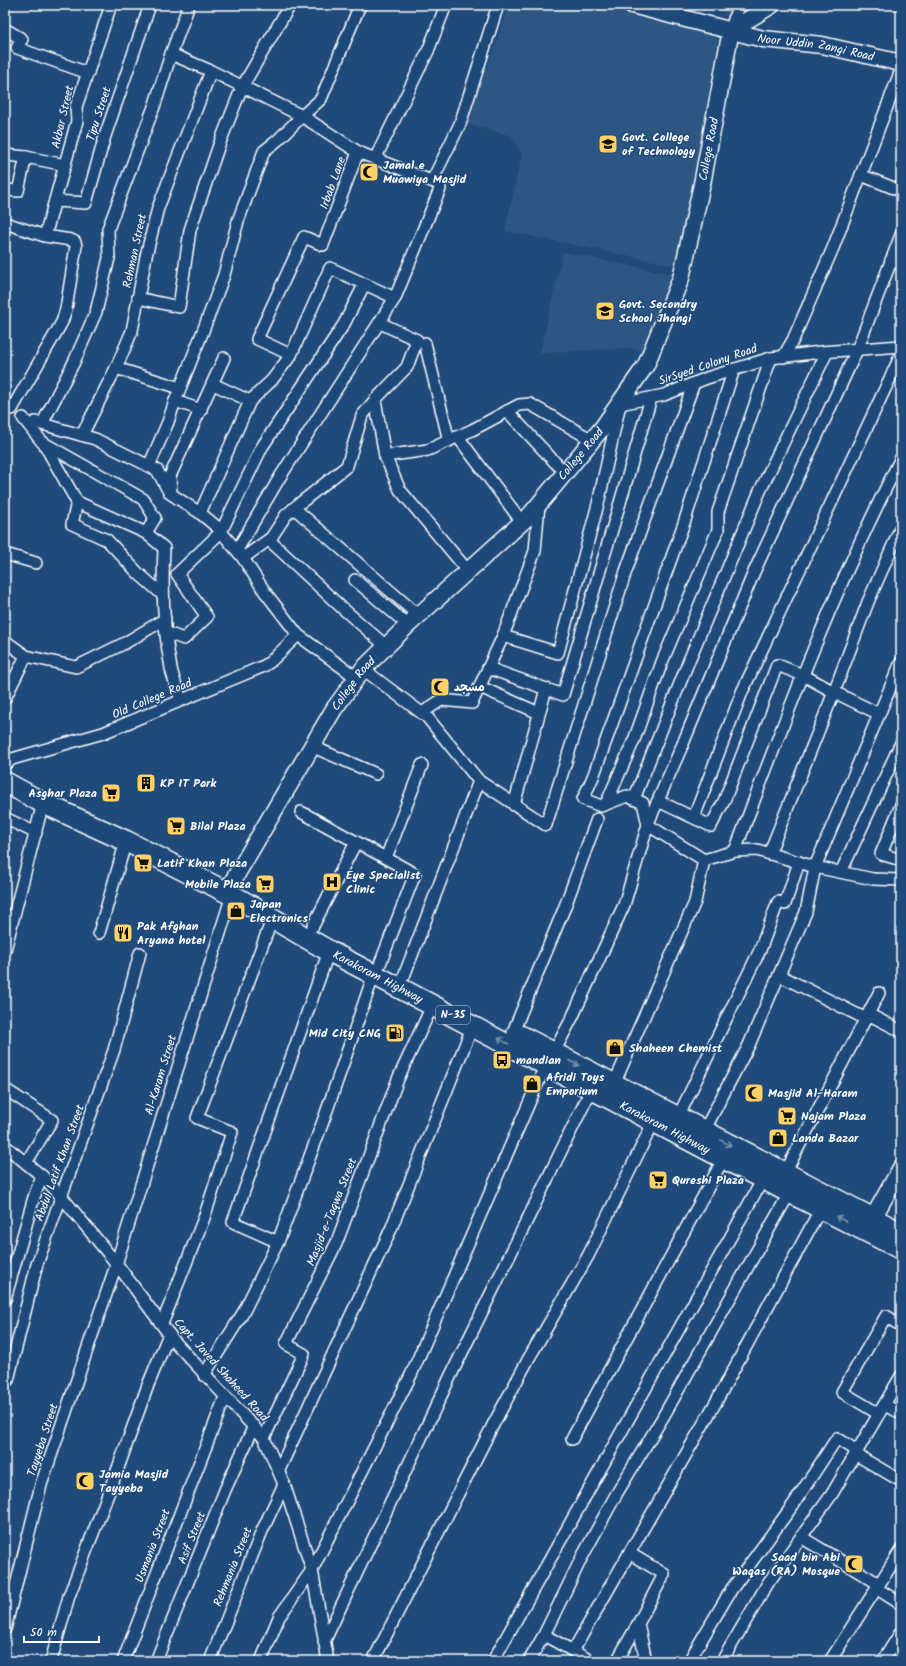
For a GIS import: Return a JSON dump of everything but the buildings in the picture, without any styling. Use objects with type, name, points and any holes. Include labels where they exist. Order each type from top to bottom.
[{"type":"highway","name":"Karakoram Highway","points":[[5,768],[27,781],[129,831],[231,889],[273,917],[329,951],[377,969],[404,976],[513,1032],[592,1088],[724,1158],[821,1208],[869,1225],[901,1233]]},
{"type":"highway","name":"Karakoram Highway","points":[[5,782],[43,803],[313,926],[432,1004],[473,1026],[614,1084],[678,1117],[785,1173],[869,1225],[901,1249]]},
{"type":"main road","points":[[632,5],[731,30],[772,5]]},
{"type":"main road","name":"Noor Uddin Zangi Road","points":[[731,30],[763,38],[822,45],[901,63]]},
{"type":"main road","name":"College Road","points":[[231,889],[311,746],[334,709],[360,674],[413,620],[522,522],[539,504],[620,404],[646,365],[681,278],[702,184],[731,30]]},
{"type":"main road","points":[[869,1225],[901,1168]]},
{"type":"street","name":"Akbar Street","points":[[45,236],[77,121],[76,107],[111,5]]},
{"type":"street","name":"Tipu Street","points":[[55,201],[86,203],[105,136],[150,5]]},
{"type":"street","points":[[42,424],[74,362],[96,312],[109,258],[108,229],[155,104],[189,5]]},
{"type":"street","points":[[138,298],[180,307],[190,230],[219,145],[242,88],[290,5]]},
{"type":"street","points":[[149,466],[168,422],[224,274],[238,221],[264,152],[321,99],[360,5]]},
{"type":"street","points":[[375,159],[428,51],[446,5]]},
{"type":"street","points":[[432,181],[460,124],[498,5]]},
{"type":"street","points":[[731,30],[738,5]]},
{"type":"street","points":[[5,29],[22,39],[17,48],[88,73]]},
{"type":"street","name":"Irbab Lane","points":[[171,54],[211,71],[242,88],[302,116],[358,152],[323,245],[304,236],[256,339],[290,355]]},
{"type":"street","points":[[783,357],[793,340],[833,248],[901,70]]},
{"type":"street","name":"Rehman Street","points":[[82,435],[116,368],[132,331],[146,256],[158,208],[211,71]]},
{"type":"street","points":[[240,554],[280,477],[395,298],[440,189],[439,184],[358,152]]},
{"type":"street","points":[[5,155],[26,157],[65,165]]},
{"type":"street","points":[[5,190],[18,191],[26,157]]},
{"type":"street","points":[[861,175],[901,191]]},
{"type":"street","points":[[5,223],[45,236],[71,240],[75,242],[76,246],[66,309],[62,322],[8,406],[23,418],[42,442],[77,502],[146,533],[164,548],[162,583],[165,620],[171,668],[181,700]]},
{"type":"street","points":[[261,1661],[279,1617],[312,1570],[411,1374],[550,1058],[572,1018],[624,905],[648,825],[754,572],[896,262],[901,235]]},
{"type":"street","points":[[200,513],[250,401],[272,380],[290,355],[330,268],[395,298]]},
{"type":"street","points":[[167,632],[184,639],[207,617],[177,574],[221,532],[262,447],[344,324],[364,285]]},
{"type":"street","points":[[240,554],[269,540],[286,515],[347,466],[362,416],[407,366],[417,340],[380,323]]},
{"type":"street","points":[[425,343],[453,439],[522,522]]},
{"type":"street","name":"SirSyed Colony Road","points":[[620,404],[664,395],[734,369],[771,358],[901,346]]},
{"type":"street","points":[[634,799],[690,658],[760,491],[827,352]]},
{"type":"street","points":[[694,817],[742,692],[901,355]]},
{"type":"street","points":[[171,494],[170,476],[224,358]]},
{"type":"street","points":[[606,804],[634,740],[662,662],[718,530],[718,512],[771,358]]},
{"type":"street","points":[[116,368],[180,388]]},
{"type":"street","points":[[734,369],[682,528],[595,770],[583,799],[601,806],[627,796],[634,799],[643,804],[648,825],[704,860],[735,851],[757,850],[815,867],[873,879],[901,880]]},
{"type":"street","points":[[23,418],[95,439],[157,470],[171,494],[200,513],[221,532],[240,554],[298,635],[422,713],[427,717],[479,781],[546,825],[626,571],[694,383]]},
{"type":"street","points":[[212,384],[250,401]]},
{"type":"street","points":[[488,668],[563,695],[651,398]]},
{"type":"street","points":[[375,400],[385,456],[400,490],[468,571]]},
{"type":"street","points":[[175,401],[201,410]]},
{"type":"street","points":[[385,456],[428,450],[453,439],[519,405],[530,404],[592,440]]},
{"type":"street","points":[[503,636],[558,653],[598,504],[620,404]]},
{"type":"street","points":[[507,411],[565,473]]},
{"type":"street","points":[[42,442],[143,499],[155,518],[146,533]]},
{"type":"street","points":[[735,851],[822,626],[880,498],[901,458]]},
{"type":"street","points":[[77,502],[72,524],[107,540],[138,573],[163,595]]},
{"type":"street","points":[[422,713],[441,700],[472,703],[503,636],[535,551],[539,504]]},
{"type":"street","points":[[294,508],[413,620]]},
{"type":"street","points":[[769,854],[834,692],[868,602],[901,527]]},
{"type":"street","points":[[269,540],[341,607],[386,646]]},
{"type":"street","points":[[5,554],[36,563]]},
{"type":"street","points":[[355,580],[413,620]]},
{"type":"street","points":[[5,641],[26,656],[76,667],[125,643],[165,620]]},
{"type":"street","name":"Old College Road","points":[[5,764],[12,759],[103,733],[264,666],[298,635]]},
{"type":"street","points":[[5,698],[26,656]]},
{"type":"street","points":[[704,1131],[749,1045],[806,912],[815,867],[901,662]]},
{"type":"street","points":[[658,801],[711,826],[724,801],[777,665],[803,675],[879,714]]},
{"type":"street","points":[[480,687],[539,713]]},
{"type":"street","points":[[514,805],[546,689]]},
{"type":"street","points":[[841,872],[901,743]]},
{"type":"street","points":[[311,746],[376,774]]},
{"type":"street","points":[[386,858],[422,765]]},
{"type":"street","points":[[404,976],[479,781]]},
{"type":"street","points":[[5,950],[43,803]]},
{"type":"street","points":[[901,805],[881,854],[901,860]]},
{"type":"street","points":[[204,1375],[243,1313],[278,1242],[325,1116],[377,969],[415,874],[301,812]]},
{"type":"street","points":[[5,818],[36,833]]},
{"type":"street","points":[[513,1032],[564,909],[597,819]]},
{"type":"street","points":[[99,933],[126,841]]},
{"type":"street","points":[[313,926],[356,842]]},
{"type":"street","points":[[614,1084],[695,902],[704,860]]},
{"type":"street","points":[[678,1117],[760,950],[778,902],[785,904],[799,862]]},
{"type":"street","name":"Al-Karam Street","points":[[116,1263],[231,889]]},
{"type":"street","points":[[162,1324],[204,1218],[232,1132],[197,1118],[273,917]]},
{"type":"street","points":[[278,1242],[233,1222],[329,951]]},
{"type":"street","name":"Abdul Latif Khan Street","points":[[5,1379],[8,1380],[38,1264],[114,1050],[140,953]]},
{"type":"street","points":[[779,975],[901,1031]]},
{"type":"street","points":[[785,1173],[879,993]]},
{"type":"street","name":"Masjid-e-Taqwa Street","points":[[264,1438],[304,1354],[286,1344],[336,1244],[398,1079],[432,1004]]},
{"type":"street","points":[[279,1470],[391,1229],[473,1026]]},
{"type":"street","points":[[324,1642],[451,1374],[592,1088]]},
{"type":"street","points":[[5,1089],[52,1120],[26,1163]]},
{"type":"street","points":[[373,1661],[529,1358],[588,1256],[654,1121]]},
{"type":"street","name":"Capt. Javed Shaheed Road","points":[[5,1146],[42,1176],[62,1197],[116,1263],[169,1334],[204,1375],[264,1438],[279,1470],[312,1570],[328,1661]]},
{"type":"street","points":[[572,1439],[724,1158]]},
{"type":"street","points":[[5,1299],[34,1197],[42,1176]]},
{"type":"street","points":[[493,1661],[763,1178]]},
{"type":"street","points":[[529,1661],[544,1635],[617,1493],[663,1417],[790,1192]]},
{"type":"street","points":[[573,1651],[716,1402],[821,1208]]},
{"type":"street","name":"Tayyeba Street","points":[[5,1629],[41,1485],[116,1263]]},
{"type":"street","points":[[901,1324],[900,1325],[886,1316],[842,1392],[881,1410],[901,1413]]},
{"type":"street","points":[[51,1661],[69,1596],[148,1385],[169,1334]]},
{"type":"street","points":[[722,1661],[768,1583],[832,1494],[901,1376]]},
{"type":"street","name":"Usmania Street","points":[[123,1661],[225,1397]]},
{"type":"street","name":"Asif Street","points":[[156,1661],[225,1490],[254,1426]]},
{"type":"street","points":[[689,1661],[731,1590],[793,1505],[837,1438],[856,1453],[901,1481]]},
{"type":"street","name":"Rehmania Street","points":[[210,1661],[262,1531],[284,1484]]},
{"type":"street","points":[[801,1537],[878,1586],[901,1604]]},
{"type":"street","points":[[830,1661],[901,1550]]},
{"type":"street","points":[[617,1661],[664,1574],[628,1553]]},
{"type":"street","points":[[638,1624],[646,1661]]},
{"type":"street","points":[[883,1661],[901,1632]]},
{"type":"street","points":[[544,1635],[591,1661]]},
{"type":"shaded area","name":"Govt. College of Technology","points":[[510,5],[591,5],[719,35],[678,266],[505,231],[522,153],[509,135],[466,124]]},
{"type":"shaded area","points":[[692,5],[732,5],[730,13]]},
{"type":"shaded area","name":"Govt. Secondry School Jhangi","points":[[563,252],[673,274],[645,353],[631,348],[540,353]]},
{"type":"place","name":"Govt. College of Technology","points":[[608,144]]},
{"type":"place","name":"Jamal e Muawiya Masjid","points":[[369,172]]},
{"type":"place","name":"Govt. Secondry School Jhangi","points":[[605,311]]},
{"type":"place","name":"مسجد","points":[[440,687]]},
{"type":"place","name":"KP IT Park","points":[[146,783]]},
{"type":"place","name":"Asghar Plaza","points":[[111,793]]},
{"type":"place","name":"Bilal Plaza","points":[[176,826]]},
{"type":"place","name":"Latif Khan Plaza","points":[[143,863]]},
{"type":"place","name":"Eye Specialist Clinic","points":[[332,882]]},
{"type":"place","name":"Mobile Plaza","points":[[265,884]]},
{"type":"place","name":"Japan Electronics","points":[[236,911]]},
{"type":"place","name":"Pak Afghan Aryana hotel","points":[[123,933]]},
{"type":"place","name":"Mid City CNG","points":[[395,1033]]},
{"type":"place","name":"Shaheen Chemist","points":[[615,1048]]},
{"type":"place","name":"mandian","points":[[502,1060]]},
{"type":"place","name":"Afridi Toys Emporium","points":[[532,1084]]},
{"type":"place","name":"Masjid Al-Haram","points":[[754,1093]]},
{"type":"place","name":"Najam Plaza","points":[[787,1116]]},
{"type":"place","name":"Landa Bazar","points":[[778,1138]]},
{"type":"place","name":"Qureshi Plaza","points":[[658,1180]]},
{"type":"place","name":"Jamia Masjid Tayyeba","points":[[85,1481]]},
{"type":"place","name":"Saad bin Abi Waqas (RA) Mosque","points":[[854,1564]]}]
